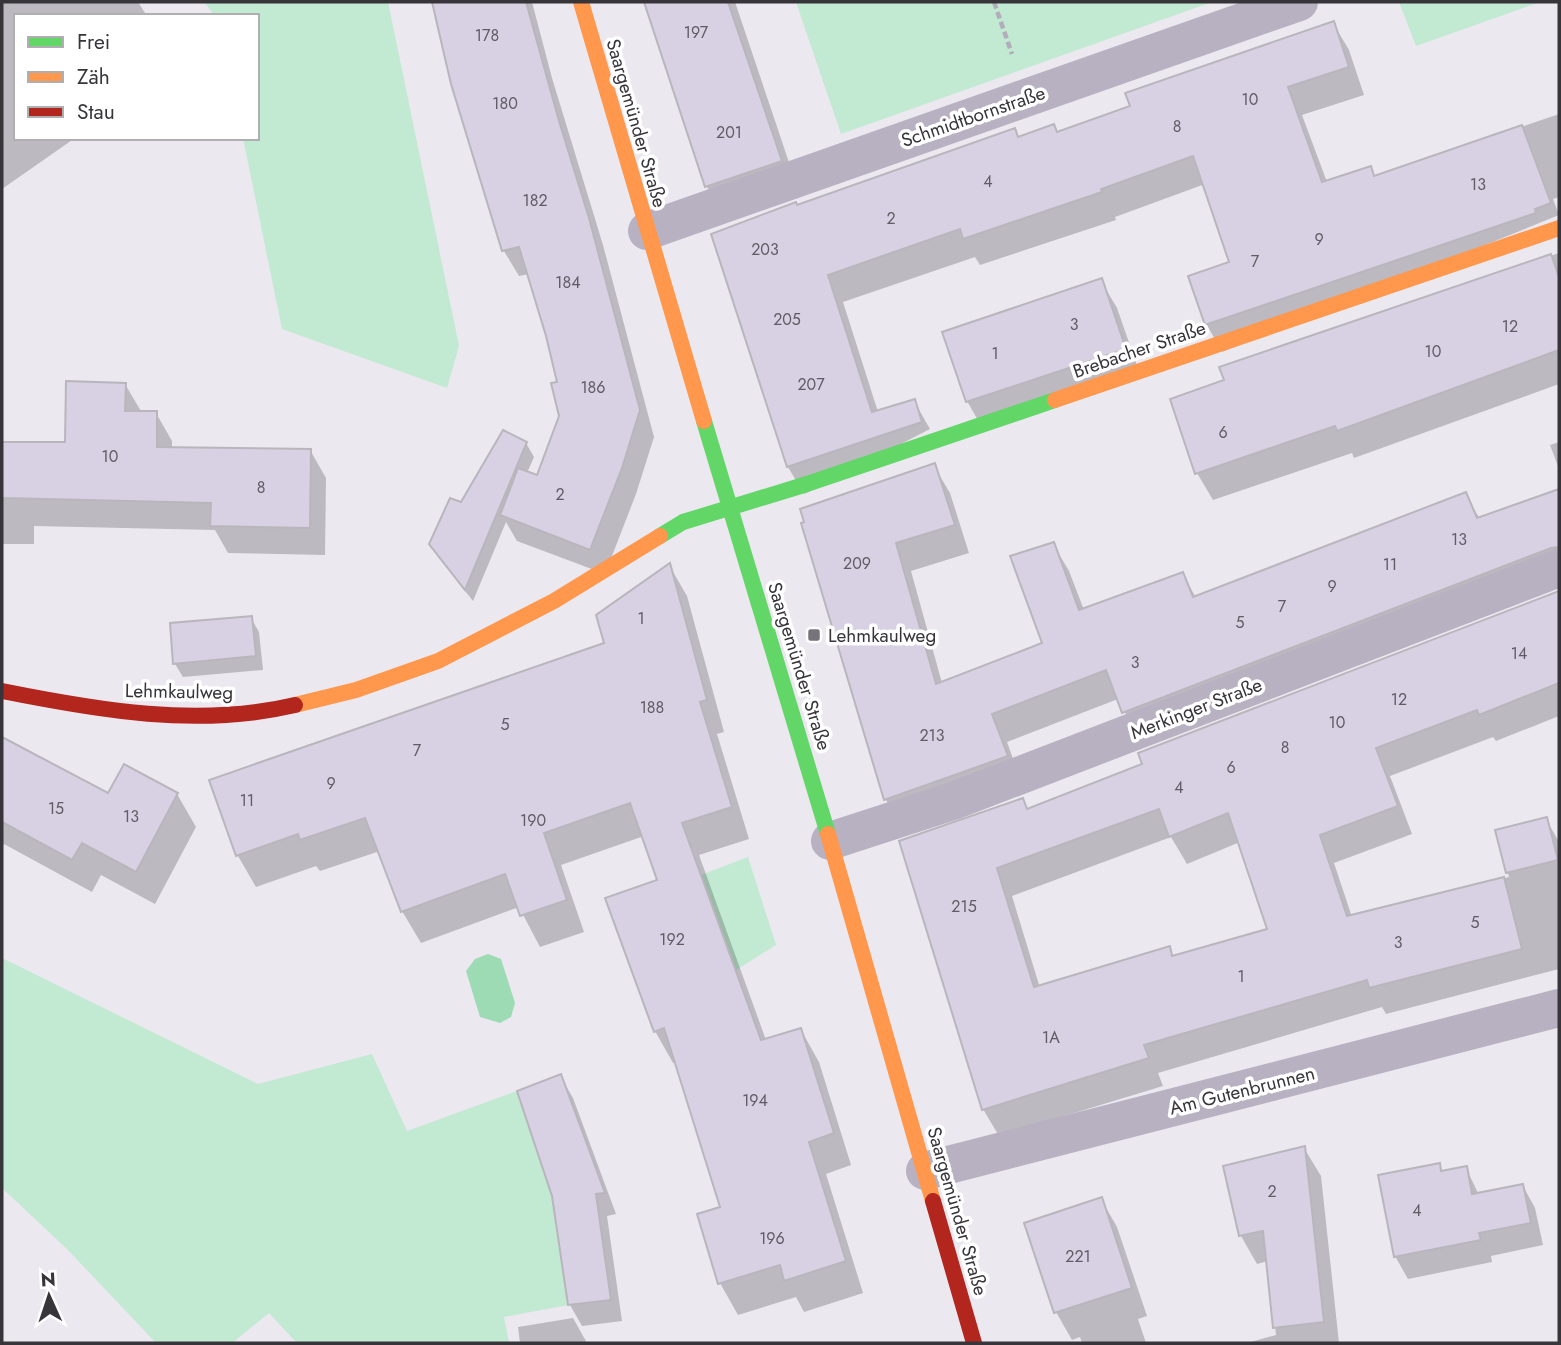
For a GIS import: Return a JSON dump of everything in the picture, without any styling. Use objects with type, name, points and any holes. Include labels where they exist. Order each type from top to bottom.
[{"type":"street","name":"Saargemünder Straße","points":[[581,2],[830,841],[974,1343]]},
{"type":"street","name":"Schmidtbornstraße","points":[[647,231],[1300,2]]},
{"type":"street","name":"Brebacher Straße","points":[[731,507],[807,484],[1559,228]]},
{"type":"street","name":"Lehmkaulweg","points":[[2,691],[81,707],[158,715],[222,715],[286,707],[356,690],[438,661],[554,601],[683,522],[731,507]]},
{"type":"street","name":"Merkinger Straße","points":[[830,841],[953,801],[1559,568]]},
{"type":"street","name":"Am Gutenbrunnen","points":[[925,1171],[1559,1008]]},
{"type":"path","points":[[994,2],[1028,97]]},
{"type":"shaded area","points":[[204,2],[388,2],[459,346],[447,388],[282,329],[243,140],[259,140],[259,14],[213,14]]},
{"type":"shaded area","points":[[796,2],[1212,2],[841,134]]},
{"type":"shaded area","points":[[1399,2],[1540,2],[1416,46]]},
{"type":"shaded area","points":[[748,857],[776,945],[736,970],[701,875]]},
{"type":"shaded area","points":[[488,954],[501,959],[515,1003],[511,1017],[500,1023],[480,1017],[466,971],[475,959]]},
{"type":"shaded area","points":[[2,958],[258,1084],[372,1054],[407,1131],[517,1091],[552,1196],[568,1305],[504,1317],[509,1343],[297,1343],[269,1313],[232,1343],[156,1343],[67,1249],[2,1188]]},
{"type":"building","points":[[432,2],[526,2],[589,218],[640,410],[622,468],[590,550],[500,515],[518,468],[537,475],[559,416],[551,383],[557,382],[519,247],[502,251],[451,84]]},
{"type":"building","points":[[644,2],[728,2],[782,161],[705,187]]},
{"type":"building","points":[[1334,21],[1349,67],[1288,87],[1322,182],[1371,166],[1374,176],[1522,125],[1551,203],[1535,209],[1536,213],[1205,325],[1188,276],[1229,262],[1193,156],[1101,189],[1102,192],[963,239],[960,229],[828,275],[872,412],[915,399],[922,422],[787,467],[711,234],[796,202],[797,205],[1015,128],[1018,137],[1054,124],[1057,132],[1130,106],[1125,93]]},
{"type":"building","points":[[1551,254],[1559,277],[1559,350],[1337,431],[1335,426],[1195,474],[1170,399],[1224,380],[1219,367]]},
{"type":"building","points":[[1102,278],[1126,349],[966,402],[942,332]]},
{"type":"building","points":[[66,381],[126,383],[125,411],[157,411],[157,447],[311,449],[310,528],[210,526],[211,503],[2,498],[2,442],[65,442]]},
{"type":"building","points":[[503,430],[527,442],[465,590],[429,544],[450,498],[461,502]]},
{"type":"building","points":[[935,463],[955,525],[896,543],[936,684],[1042,643],[1010,556],[1054,542],[1079,610],[1183,572],[1193,597],[1466,492],[1477,518],[1559,489],[1559,547],[1122,713],[1106,670],[992,714],[1008,756],[884,800],[801,523],[804,522],[800,509]]},
{"type":"building","points":[[670,563],[707,700],[700,702],[732,807],[682,823],[761,1040],[801,1028],[834,1133],[809,1142],[846,1261],[784,1281],[780,1265],[718,1284],[697,1214],[720,1207],[664,1028],[654,1032],[605,898],[657,880],[630,803],[544,833],[567,900],[520,916],[505,874],[401,912],[365,818],[300,840],[298,834],[236,856],[209,780],[604,643],[596,615]]},
{"type":"building","points":[[1559,591],[1559,683],[1479,715],[1477,710],[1376,748],[1398,806],[1320,835],[1347,916],[1504,877],[1522,949],[1369,988],[1367,980],[1144,1045],[1149,1058],[982,1110],[899,841],[1023,798],[1027,809],[1142,764],[1138,753]],"holes":[[[1159,809],[1169,837],[1228,813],[1267,929],[1172,956],[1170,946],[1034,987],[997,868]]]},
{"type":"building","points":[[252,616],[256,656],[173,664],[170,623]]},
{"type":"building","points":[[2,737],[108,793],[124,764],[178,793],[136,872],[82,843],[72,860],[2,822]]},
{"type":"building","points":[[1547,817],[1558,860],[1506,873],[1495,830]]},
{"type":"building","points":[[561,1074],[605,1193],[596,1194],[611,1300],[568,1305],[552,1196],[517,1091]]},
{"type":"building","points":[[1305,1146],[1324,1322],[1273,1328],[1263,1231],[1239,1236],[1223,1166]]},
{"type":"building","points":[[1440,1163],[1441,1171],[1467,1166],[1472,1194],[1523,1184],[1531,1223],[1479,1233],[1481,1240],[1394,1257],[1378,1175]]},
{"type":"building","points":[[1102,1197],[1132,1288],[1054,1313],[1024,1223]]},
{"type":"traffic: fast","points":[[660,536],[683,522],[807,484],[1055,400]]},
{"type":"traffic: fast","points":[[704,421],[828,834]]},
{"type":"traffic: slow","points":[[581,2],[704,421]]},
{"type":"traffic: slow","points":[[1055,400],[1559,228]]},
{"type":"traffic: slow","points":[[295,705],[356,690],[438,661],[554,601],[660,536]]},
{"type":"traffic: slow","points":[[828,834],[933,1201]]},
{"type":"traffic: jam","points":[[2,691],[111,710],[185,716],[258,712],[295,705]]},
{"type":"traffic: jam","points":[[933,1201],[974,1343]]},
{"type":"place","name":"Lehmkaulweg","points":[[814,635]]}]
